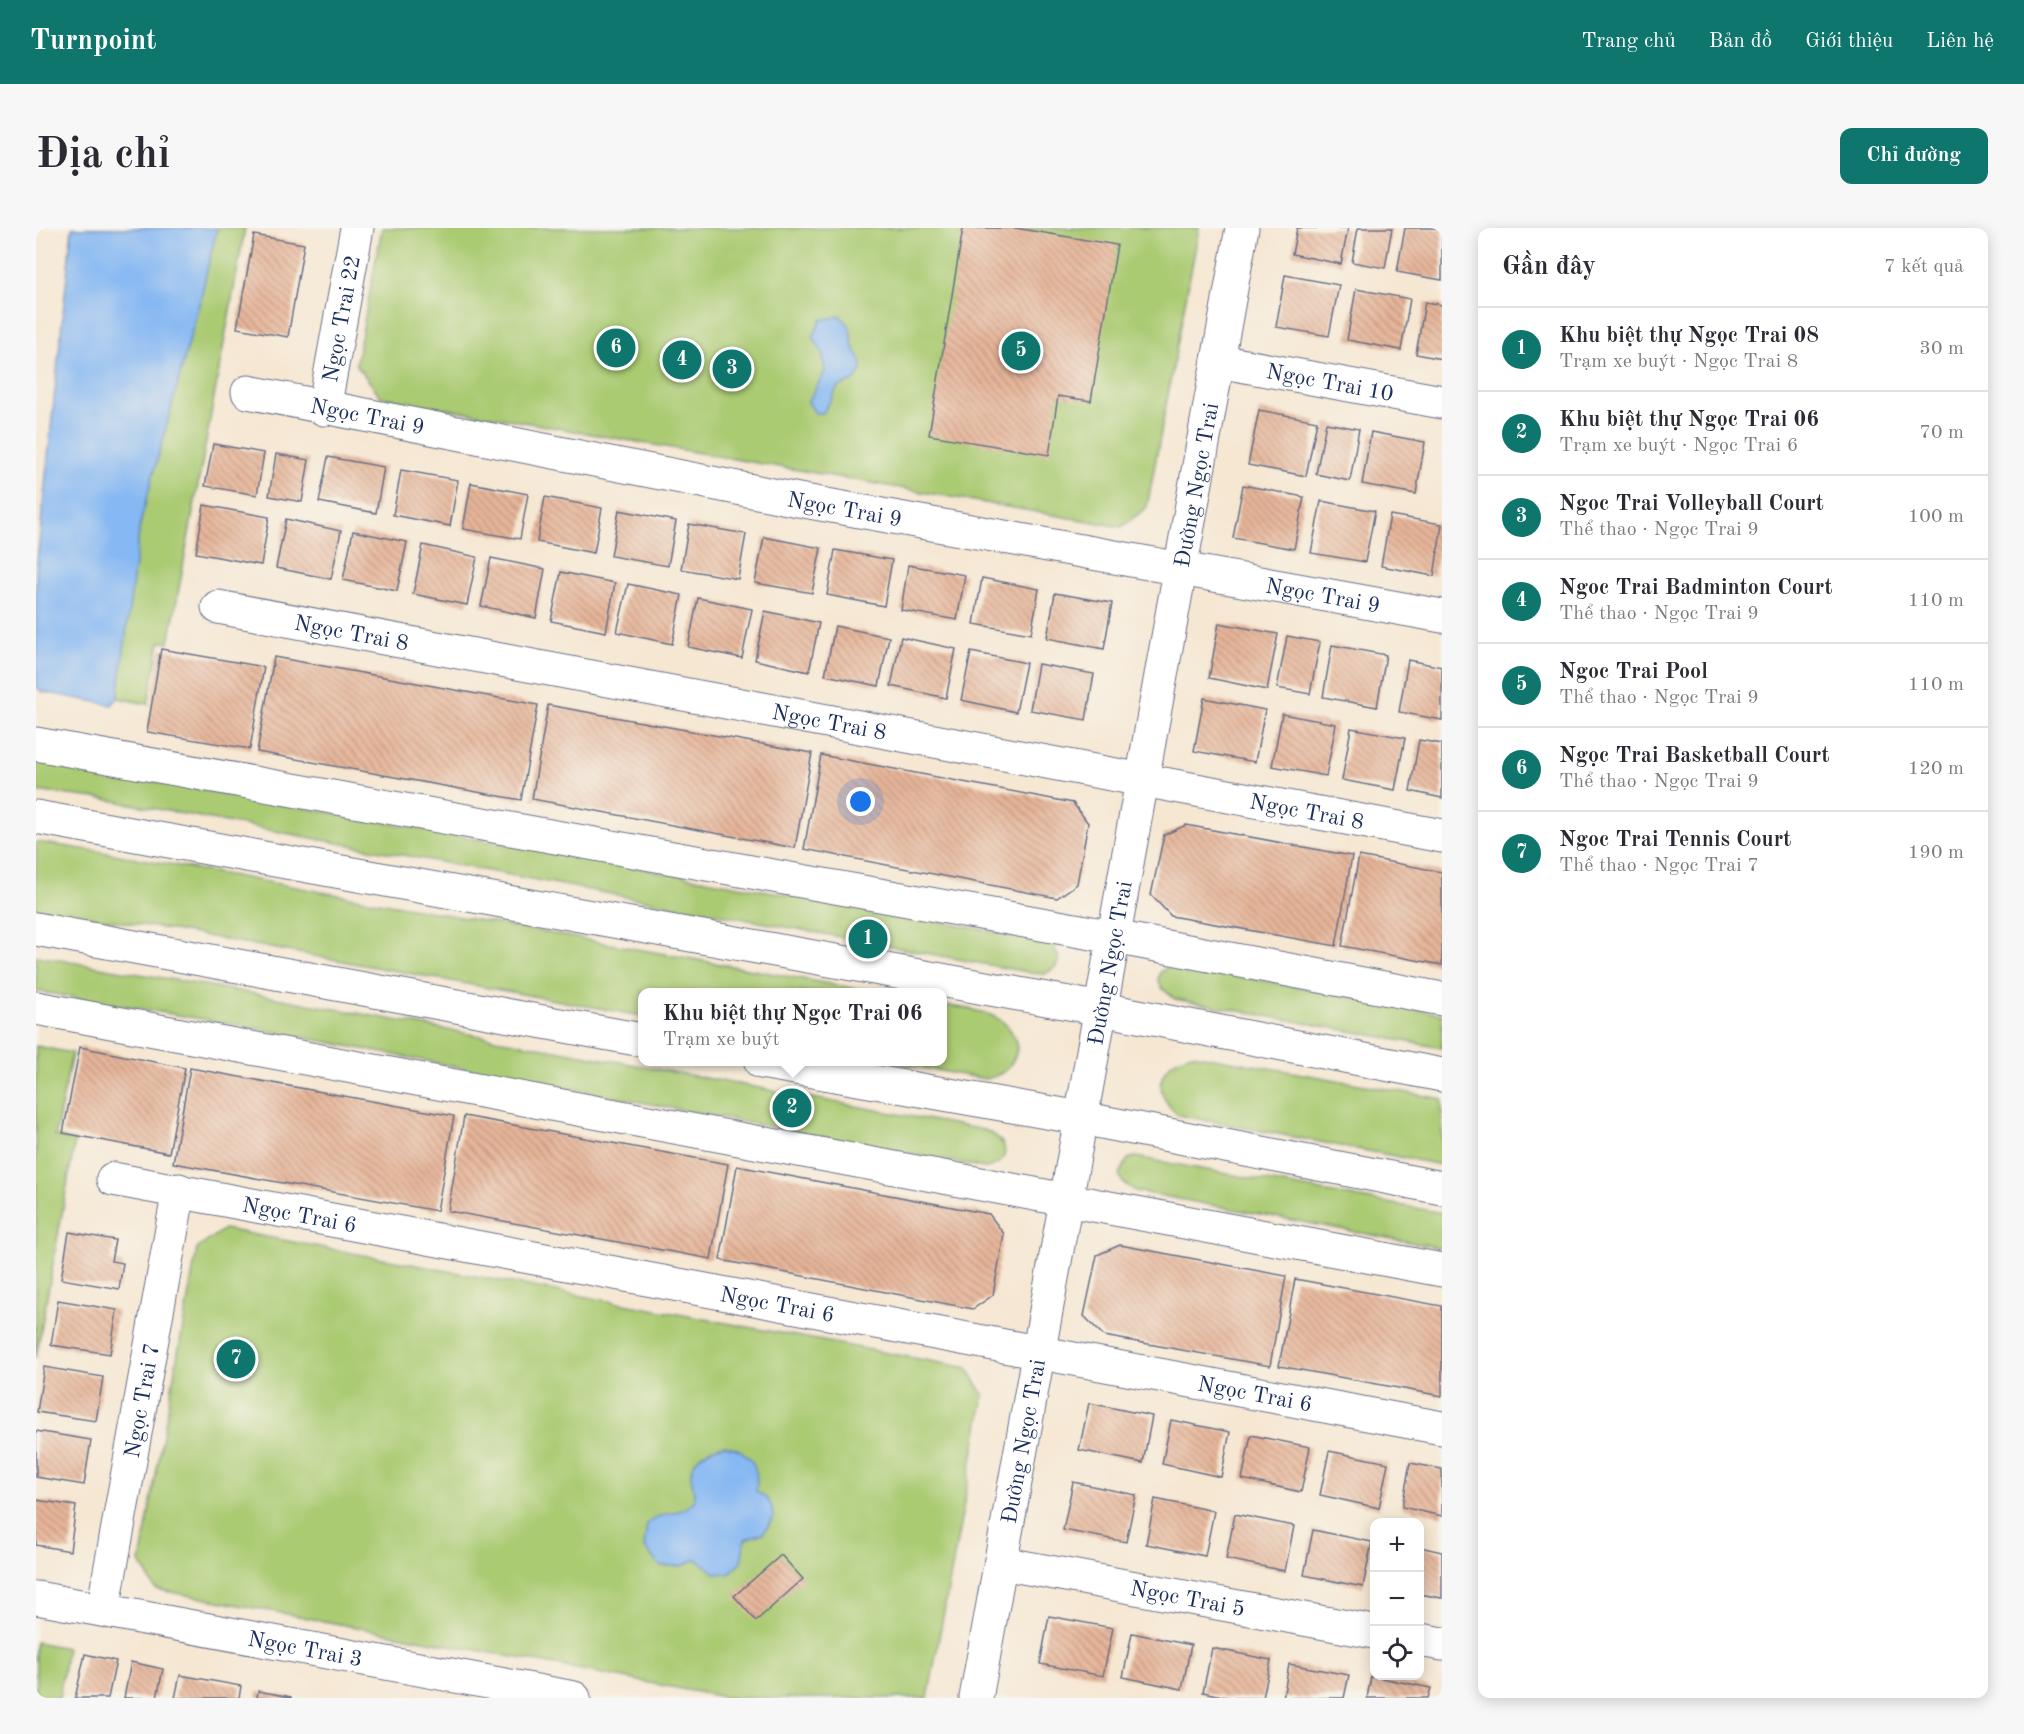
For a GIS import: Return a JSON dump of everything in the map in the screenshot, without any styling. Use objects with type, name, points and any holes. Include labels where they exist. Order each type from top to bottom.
[{"type":"street","name":"Ngọc Trai 22","points":[[324,409],[357,228]]},
{"type":"street","name":"Đường Ngọc Trai","points":[[976,1698],[1242,228]]},
{"type":"street","name":"Ngọc Trai 10","points":[[1218,362],[1442,402]]},
{"type":"street","name":"Ngọc Trai 9","points":[[248,392],[324,409],[793,499],[1442,616]]},
{"type":"street","name":"Ngọc Trai 8","points":[[218,607],[1143,782],[1442,836]]},
{"type":"street","points":[[36,744],[1114,937],[1442,999]]},
{"type":"street","points":[[36,817],[1102,1009],[1442,1075]]},
{"type":"street","points":[[36,929],[638,1039]]},
{"type":"street","points":[[36,1008],[1442,1270]]},
{"type":"street","points":[[784,1066],[1081,1118],[1442,1188]]},
{"type":"street","name":"Ngọc Trai 6","points":[[113,1179],[1442,1428]]},
{"type":"street","name":"Ngọc Trai 7","points":[[103,1610],[179,1190]]},
{"type":"street","name":"Ngọc Trai 5","points":[[1001,1563],[1370,1631]]},
{"type":"street","name":"Ngọc Trai 3","points":[[37,1598],[574,1698]]},
{"type":"street","points":[[1424,1641],[1442,1644]]},
{"type":"green space","points":[[217,228],[245,228],[169,643],[160,642],[148,704],[118,698],[133,568],[157,450]]},
{"type":"green space","points":[[382,228],[1199,228],[1147,507],[1122,527],[381,397],[356,364]]},
{"type":"green space","points":[[36,760],[1046,941],[1054,947],[1059,958],[1056,967],[1045,974],[1032,973],[104,799],[36,791]]},
{"type":"green space","points":[[36,842],[852,988],[638,988],[638,1015],[162,928],[36,909]]},
{"type":"green space","points":[[36,956],[255,994],[984,1130],[999,1139],[1005,1151],[1001,1161],[985,1168],[243,1026],[36,991]]},
{"type":"green space","points":[[1174,964],[1442,1014],[1442,1048],[1175,999],[1162,988],[1158,979],[1161,971]]},
{"type":"green space","points":[[947,1006],[990,1015],[1008,1027],[1014,1037],[1017,1050],[1006,1070],[997,1076],[985,1079],[912,1066],[947,1066]]},
{"type":"green space","points":[[36,1046],[72,1053],[55,1136],[75,1141],[36,1358]]},
{"type":"green space","points":[[1192,1054],[1442,1099],[1442,1165],[1178,1115],[1164,1097],[1161,1088],[1162,1079],[1171,1064]]},
{"type":"green space","points":[[1135,1157],[1442,1213],[1442,1248],[1136,1191],[1123,1183],[1119,1174],[1128,1159]]},
{"type":"green space","points":[[224,1229],[967,1368],[984,1395],[928,1698],[729,1698],[155,1589],[140,1562],[197,1249]]},
{"type":"green space","points":[[36,1642],[67,1648],[59,1698],[36,1698]]},
{"type":"water","points":[[72,228],[217,228],[201,297],[140,524],[118,698],[112,705],[43,692],[36,687],[36,571]]},
{"type":"water","points":[[840,316],[850,328],[853,346],[861,361],[862,370],[854,381],[838,387],[823,413],[815,413],[808,402],[825,371],[822,353],[813,337],[821,320]]},
{"type":"water","points":[[724,1445],[741,1451],[751,1460],[756,1474],[756,1491],[770,1503],[773,1511],[772,1521],[763,1533],[745,1539],[741,1562],[729,1574],[715,1573],[696,1559],[682,1566],[660,1566],[644,1547],[647,1524],[659,1516],[683,1509],[694,1501],[691,1476],[694,1464],[707,1451]]},
{"type":"building","points":[[963,228],[1015,228],[1117,245],[1091,401],[1058,396],[1049,455],[929,435]]},
{"type":"building","points":[[1297,228],[1348,228],[1341,264],[1292,254]]},
{"type":"building","points":[[1358,228],[1392,228],[1385,268],[1352,262]]},
{"type":"building","points":[[1405,228],[1442,228],[1442,280],[1397,272]]},
{"type":"building","points":[[254,235],[304,244],[288,337],[237,328]]},
{"type":"building","points":[[1285,275],[1339,285],[1329,336],[1276,327]]},
{"type":"building","points":[[1356,289],[1410,299],[1401,350],[1347,340]]},
{"type":"building","points":[[1425,302],[1442,305],[1442,359],[1416,354]]},
{"type":"building","points":[[1259,410],[1317,421],[1306,476],[1248,465]]},
{"type":"building","points":[[1326,423],[1359,429],[1350,481],[1316,474]]},
{"type":"building","points":[[1371,432],[1425,442],[1416,494],[1362,484]]},
{"type":"building","points":[[213,444],[264,453],[257,495],[205,486]]},
{"type":"building","points":[[276,454],[309,460],[302,502],[269,496]]},
{"type":"building","points":[[328,457],[384,467],[376,513],[319,502]]},
{"type":"building","points":[[401,470],[458,480],[450,526],[393,515]]},
{"type":"building","points":[[471,483],[528,494],[520,539],[463,529]]},
{"type":"building","points":[[1243,485],[1304,497],[1294,549],[1233,538]]},
{"type":"building","points":[[545,497],[602,508],[594,553],[537,542]]},
{"type":"building","points":[[1321,501],[1375,511],[1365,562],[1311,553]]},
{"type":"building","points":[[204,505],[269,517],[261,565],[196,553]]},
{"type":"building","points":[[619,510],[676,521],[668,566],[611,556]]},
{"type":"building","points":[[1390,515],[1442,524],[1434,576],[1381,566]]},
{"type":"building","points":[[286,519],[341,531],[331,579],[276,568]]},
{"type":"building","points":[[689,524],[746,534],[738,579],[681,569]]},
{"type":"building","points":[[353,531],[407,542],[397,591],[343,580]]},
{"type":"building","points":[[764,537],[821,548],[812,593],[755,583]]},
{"type":"building","points":[[423,545],[477,557],[467,605],[413,594]]},
{"type":"building","points":[[835,550],[892,560],[884,606],[827,595]]},
{"type":"building","points":[[491,558],[545,569],[536,618],[481,606]]},
{"type":"building","points":[[908,565],[965,575],[957,620],[901,610]]},
{"type":"building","points":[[561,572],[615,583],[606,632],[551,621]]},
{"type":"building","points":[[982,578],[1039,589],[1031,634],[974,624]]},
{"type":"building","points":[[628,584],[682,595],[672,644],[617,632]]},
{"type":"building","points":[[1055,593],[1112,603],[1104,649],[1047,638]]},
{"type":"building","points":[[698,598],[752,609],[742,658],[688,647]]},
{"type":"building","points":[[765,611],[819,623],[809,672],[755,660]]},
{"type":"building","points":[[1219,623],[1278,634],[1267,690],[1209,678]]},
{"type":"building","points":[[835,626],[889,637],[879,686],[825,675]]},
{"type":"building","points":[[1287,636],[1320,642],[1310,694],[1277,688]]},
{"type":"building","points":[[901,637],[956,649],[946,698],[891,686]]},
{"type":"building","points":[[1332,645],[1386,655],[1377,707],[1323,697]]},
{"type":"building","points":[[161,649],[264,667],[250,749],[147,732]]},
{"type":"building","points":[[971,652],[1026,663],[1016,712],[961,700]]},
{"type":"building","points":[[274,657],[538,705],[521,800],[257,752]]},
{"type":"building","points":[[1408,660],[1442,667],[1442,720],[1399,712]]},
{"type":"building","points":[[1038,664],[1094,674],[1086,720],[1030,710]]},
{"type":"building","points":[[1204,698],[1265,710],[1255,762],[1194,751]]},
{"type":"building","points":[[548,705],[812,753],[795,848],[532,799]]},
{"type":"building","points":[[1282,714],[1336,724],[1326,776],[1272,766]]},
{"type":"building","points":[[1351,728],[1405,738],[1395,790],[1342,780]]},
{"type":"building","points":[[1419,740],[1442,744],[1442,798],[1410,791]]},
{"type":"building","points":[[821,755],[1073,803],[1088,823],[1077,884],[1057,898],[804,849]]},
{"type":"building","points":[[1186,825],[1352,856],[1336,946],[1171,916],[1151,895],[1164,835]]},
{"type":"building","points":[[1359,856],[1442,872],[1442,965],[1342,946]]},
{"type":"building","points":[[80,1047],[185,1068],[169,1153],[63,1133]]},
{"type":"building","points":[[190,1068],[454,1116],[437,1211],[173,1163]]},
{"type":"building","points":[[464,1116],[728,1164],[711,1259],[448,1211]]},
{"type":"building","points":[[737,1166],[989,1214],[1004,1234],[993,1295],[973,1309],[720,1260]]},
{"type":"building","points":[[69,1232],[115,1240],[111,1261],[123,1263],[119,1289],[61,1279]]},
{"type":"building","points":[[1120,1245],[1286,1276],[1270,1366],[1104,1336],[1084,1316],[1097,1255]]},
{"type":"building","points":[[1295,1279],[1442,1306],[1442,1396],[1279,1366]]},
{"type":"building","points":[[58,1300],[117,1310],[110,1354],[51,1345]]},
{"type":"building","points":[[44,1367],[103,1377],[96,1421],[37,1412]]},
{"type":"building","points":[[1089,1403],[1152,1416],[1143,1463],[1079,1450]]},
{"type":"building","points":[[1171,1420],[1230,1432],[1221,1477],[1162,1464]]},
{"type":"building","points":[[36,1431],[91,1440],[84,1485],[36,1477]]},
{"type":"building","points":[[1251,1435],[1310,1447],[1301,1492],[1242,1479]]},
{"type":"building","points":[[1329,1451],[1388,1463],[1379,1508],[1320,1495]]},
{"type":"building","points":[[1410,1463],[1442,1469],[1442,1516],[1402,1507]]},
{"type":"building","points":[[1073,1482],[1136,1495],[1126,1542],[1063,1530]]},
{"type":"building","points":[[1155,1499],[1214,1511],[1205,1556],[1146,1544]]},
{"type":"building","points":[[36,1500],[76,1506],[70,1551],[36,1545]]},
{"type":"building","points":[[1235,1514],[1294,1526],[1285,1571],[1226,1559]]},
{"type":"building","points":[[1313,1530],[1370,1542],[1363,1587],[1304,1575]]},
{"type":"building","points":[[1424,1548],[1442,1552],[1442,1598],[1424,1595]]},
{"type":"building","points":[[781,1555],[803,1579],[756,1621],[734,1596]]},
{"type":"building","points":[[1049,1616],[1113,1628],[1103,1676],[1040,1664]]},
{"type":"building","points":[[1132,1633],[1191,1645],[1182,1689],[1123,1677]]},
{"type":"building","points":[[1212,1648],[1271,1660],[1263,1698],[1231,1698],[1203,1692]]},
{"type":"building","points":[[85,1654],[116,1661],[108,1698],[75,1698]]},
{"type":"building","points":[[131,1662],[163,1669],[157,1698],[124,1698]]},
{"type":"building","points":[[1289,1664],[1349,1675],[1344,1698],[1283,1698]]},
{"type":"building","points":[[180,1675],[241,1686],[239,1698],[175,1698]]},
{"type":"building","points":[[1370,1680],[1391,1680],[1431,1688],[1428,1698],[1367,1698]]},
{"type":"building","points":[[258,1691],[291,1697],[291,1698],[257,1698]]},
{"type":"place","name":"Ngọc Trai Basketball Court","points":[[616,348]]},
{"type":"place","name":"Ngoc Trai Pool","points":[[1021,351]]},
{"type":"place","name":"Ngoc Trai Badminton Court","points":[[682,360]]},
{"type":"place","name":"Ngoc Trai Volleyball Court","points":[[732,369]]},
{"type":"place","name":"Khu biệt thự Ngọc Trai 08","points":[[868,939]]},
{"type":"place","name":"Khu biệt thự Ngọc Trai 06","points":[[792,1108]]},
{"type":"place","name":"Ngoc Trai Tennis Court","points":[[236,1359]]}]
